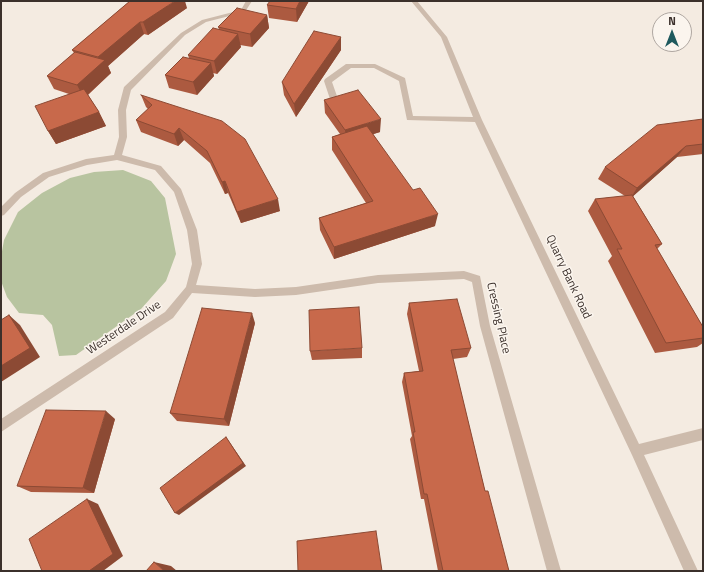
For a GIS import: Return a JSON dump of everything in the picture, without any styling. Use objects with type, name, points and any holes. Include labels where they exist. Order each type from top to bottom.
[{"type":"street","points":[[117,157],[123,137],[122,110],[127,89],[183,34],[204,21],[243,11],[249,1]]},
{"type":"street","name":"Quarry Bank Road","points":[[414,1],[444,37],[478,120],[636,451],[691,571]]},
{"type":"street","points":[[334,99],[328,81],[349,66],[375,66],[402,80],[410,118],[478,120]]},
{"type":"street","name":"Westerdale Drive","points":[[1,213],[18,195],[46,175],[86,162],[117,157],[158,168],[178,191],[192,230],[197,264],[190,289],[169,315],[1,426]]},
{"type":"street","name":"Cressing Place","points":[[190,289],[219,292],[255,293],[296,291],[378,279],[464,274],[476,278],[485,326],[554,571]]},
{"type":"street","points":[[636,451],[703,434]]},
{"type":"green space","points":[[123,170],[151,181],[165,198],[176,254],[166,281],[141,309],[76,355],[59,356],[52,325],[43,315],[19,313],[7,297],[1,281],[1,257],[4,240],[18,212],[42,193],[70,178],[94,172]]},
{"type":"building","points":[[130,1],[175,1],[143,22],[140,22],[98,57],[72,50]]},
{"type":"building","points":[[270,1],[300,1],[296,9],[267,5]]},
{"type":"building","points":[[237,8],[267,15],[250,34],[218,27]]},
{"type":"building","points":[[213,28],[238,34],[214,61],[188,55]]},
{"type":"building","points":[[314,31],[341,37],[294,104],[282,82]]},
{"type":"building","points":[[75,52],[105,60],[77,85],[47,76]]},
{"type":"building","points":[[183,57],[211,63],[193,82],[165,75]]},
{"type":"building","points":[[84,89],[99,112],[48,131],[35,106]]},
{"type":"building","points":[[358,90],[381,119],[345,130],[324,100]]},
{"type":"building","points":[[141,95],[222,121],[245,139],[278,199],[237,212],[225,181],[222,182],[207,151],[179,128],[174,134],[136,120],[152,105]]},
{"type":"building","points":[[703,119],[703,144],[686,146],[637,188],[605,167],[657,125]]},
{"type":"building","points":[[367,126],[413,190],[420,188],[438,214],[334,247],[319,218],[373,201],[332,137]]},
{"type":"building","points":[[632,195],[662,244],[655,245],[703,327],[703,338],[666,343],[617,249],[622,249],[595,199]]},
{"type":"building","points":[[457,299],[471,348],[451,350],[485,491],[488,491],[509,571],[443,571],[427,494],[424,494],[413,432],[415,432],[404,373],[423,371],[409,303]]},
{"type":"building","points":[[359,307],[362,348],[310,351],[309,310]]},
{"type":"building","points":[[202,308],[252,313],[224,419],[170,413]]},
{"type":"building","points":[[9,315],[30,348],[1,366],[1,320]]},
{"type":"building","points":[[46,410],[106,411],[83,488],[17,486]]},
{"type":"building","points":[[226,437],[243,463],[175,513],[160,488]]},
{"type":"building","points":[[87,499],[113,554],[89,571],[42,571],[29,539]]},
{"type":"building","points":[[376,531],[382,571],[298,571],[297,541]]},
{"type":"building","points":[[154,562],[164,571],[146,571]]}]
